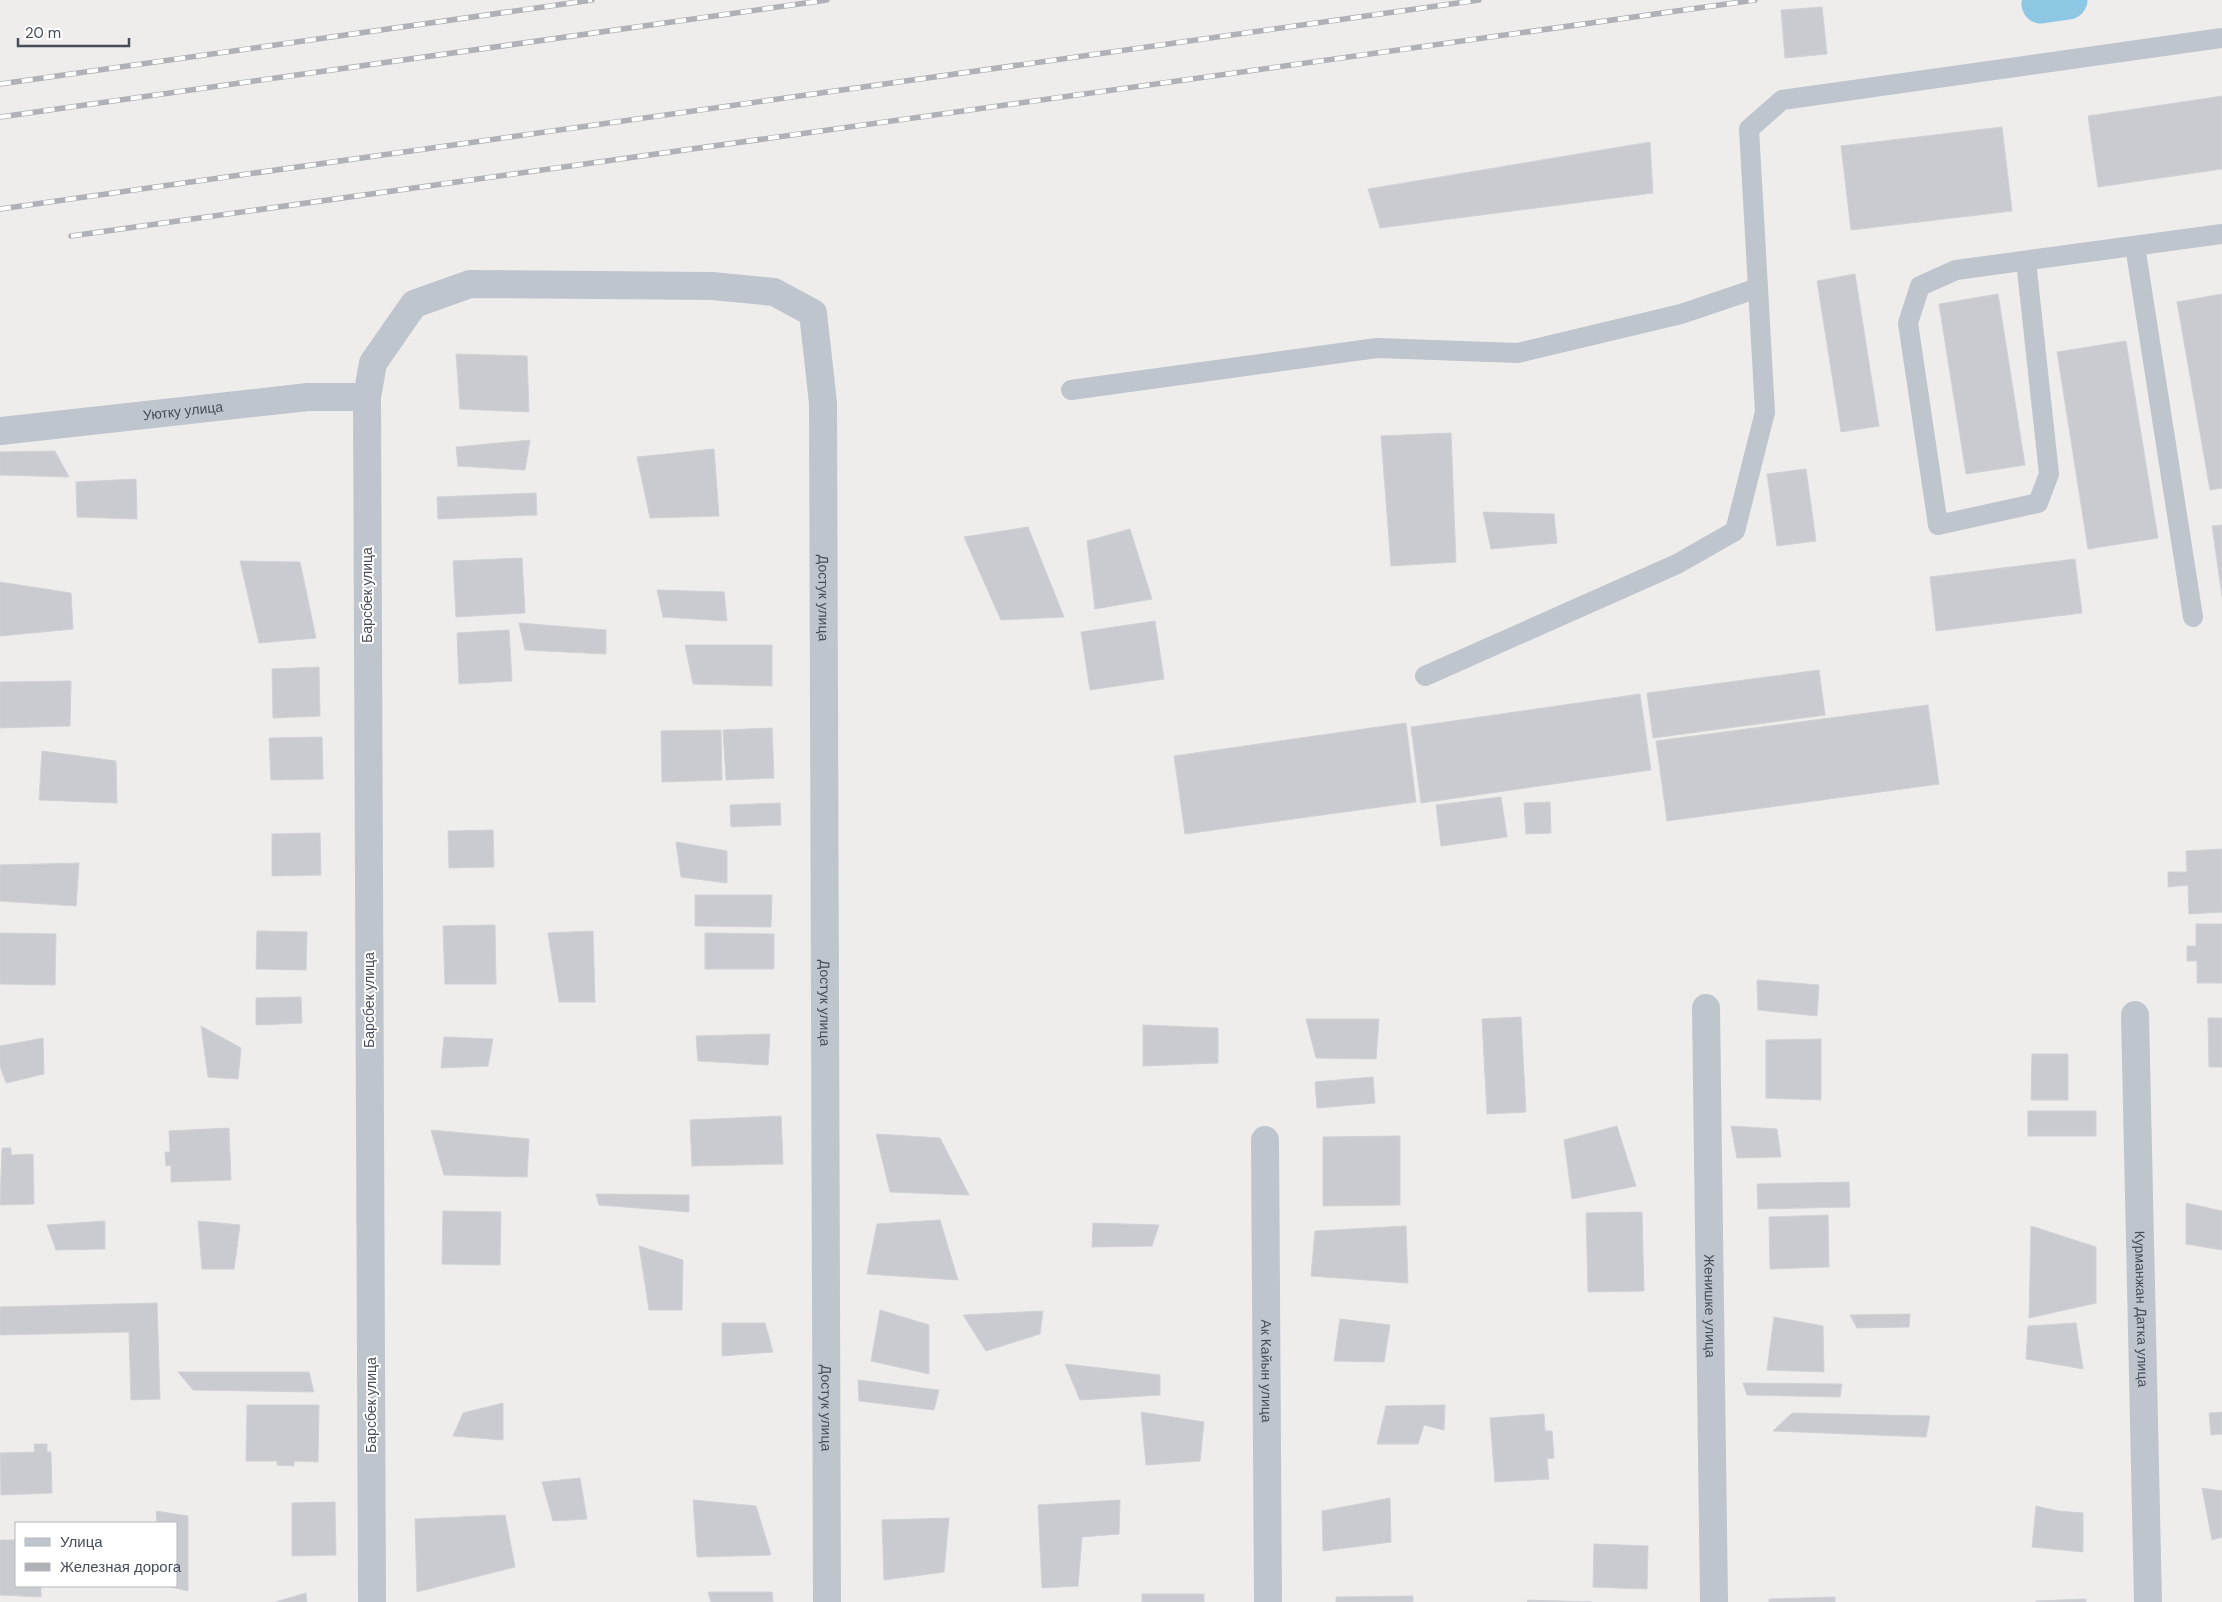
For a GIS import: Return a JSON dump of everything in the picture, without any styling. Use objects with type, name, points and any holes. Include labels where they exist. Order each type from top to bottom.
[{"type":"street","name":"Барсбек улица","points":[[372,1602],[367,397],[373,362],[414,304],[470,284],[712,286],[774,292],[813,314],[824,404]]},
{"type":"street","name":"Уютку улица","points":[[0,430],[308,397],[367,397]]},
{"type":"street","name":"Достук улица","points":[[824,404],[827,1602]]},
{"type":"street","name":"Женишке улица","points":[[1706,1008],[1714,1602]]},
{"type":"street","name":"Курманжан Датка улица","points":[[2135,1015],[2148,1602]]},
{"type":"street","name":"Ак Кайын улица","points":[[1265,1140],[1268,1602]]},
{"type":"lane","points":[[1425,676],[1677,564],[1735,531],[1765,412],[1749,129],[1782,100],[2222,38]]},
{"type":"lane","points":[[2026,261],[2049,474],[2038,504],[1938,525],[1908,323],[1920,286],[1956,270],[2222,234]]},
{"type":"lane","points":[[2135,246],[2193,616]]},
{"type":"lane","points":[[1071,390],[1377,348],[1518,353],[1681,314],[1758,288]]},
{"type":"building","points":[[1822,7],[1827,54],[1785,58],[1781,10]]},
{"type":"building","points":[[2222,96],[2222,169],[2098,187],[2088,116]]},
{"type":"building","points":[[2002,127],[2012,211],[1851,230],[1841,146]]},
{"type":"building","points":[[1650,142],[1653,193],[1380,228],[1368,189]]},
{"type":"building","points":[[1855,274],[1879,426],[1841,432],[1817,281]]},
{"type":"building","points":[[1998,294],[2025,465],[1966,474],[1939,304]]},
{"type":"building","points":[[2222,294],[2222,488],[2210,490],[2177,302]]},
{"type":"building","points":[[2126,341],[2158,538],[2088,549],[2057,352]]},
{"type":"building","points":[[456,354],[527,356],[529,412],[460,409]]},
{"type":"building","points":[[1451,433],[1456,562],[1391,566],[1381,436]]},
{"type":"building","points":[[530,440],[525,470],[458,466],[456,447]]},
{"type":"building","points":[[714,449],[719,516],[650,518],[637,457]]},
{"type":"building","points":[[55,451],[69,477],[0,475],[0,452]]},
{"type":"building","points":[[1806,469],[1816,541],[1777,546],[1767,474]]},
{"type":"building","points":[[136,479],[137,519],[77,517],[76,482]]},
{"type":"building","points":[[536,493],[537,515],[438,519],[437,497]]},
{"type":"building","points":[[1483,512],[1554,514],[1557,543],[1491,549]]},
{"type":"building","points":[[2222,525],[2222,596],[2212,526]]},
{"type":"building","points":[[1028,527],[1064,617],[1001,620],[964,537]]},
{"type":"building","points":[[1130,529],[1152,599],[1095,609],[1087,541]]},
{"type":"building","points":[[522,558],[525,613],[456,617],[453,561]]},
{"type":"building","points":[[2075,559],[2082,613],[1936,631],[1930,577]]},
{"type":"building","points":[[240,561],[300,562],[316,638],[259,643]]},
{"type":"building","points":[[0,582],[71,593],[73,629],[0,636]]},
{"type":"building","points":[[657,590],[724,592],[727,621],[663,617]]},
{"type":"building","points":[[1155,621],[1164,679],[1090,690],[1081,632]]},
{"type":"building","points":[[519,623],[606,630],[606,654],[525,650]]},
{"type":"building","points":[[509,630],[512,681],[459,684],[457,633]]},
{"type":"building","points":[[685,645],[772,645],[772,686],[693,684]]},
{"type":"building","points":[[319,667],[320,716],[273,718],[272,669]]},
{"type":"building","points":[[1819,670],[1825,715],[1653,738],[1647,693]]},
{"type":"building","points":[[71,681],[70,726],[0,728],[0,682]]},
{"type":"building","points":[[1640,694],[1651,770],[1421,803],[1411,727]]},
{"type":"building","points":[[1928,705],[1939,784],[1667,821],[1656,741]]},
{"type":"building","points":[[1406,723],[1416,802],[1185,834],[1174,756]]},
{"type":"building","points":[[772,728],[774,778],[726,780],[723,730]]},
{"type":"building","points":[[721,730],[722,780],[662,782],[661,731]]},
{"type":"building","points":[[322,737],[323,779],[271,780],[269,738]]},
{"type":"building","points":[[42,751],[116,761],[117,803],[39,800]]},
{"type":"building","points":[[1501,797],[1507,837],[1441,846],[1436,805]]},
{"type":"building","points":[[1550,802],[1551,833],[1526,834],[1524,803]]},
{"type":"building","points":[[780,803],[781,825],[731,827],[730,805]]},
{"type":"building","points":[[493,830],[494,867],[449,868],[448,831]]},
{"type":"building","points":[[320,833],[321,875],[272,876],[272,834]]},
{"type":"building","points":[[676,842],[727,851],[727,883],[681,877]]},
{"type":"building","points":[[2222,849],[2222,912],[2189,914],[2188,885],[2168,887],[2168,872],[2187,872],[2186,851]]},
{"type":"building","points":[[79,863],[76,906],[0,901],[0,865]]},
{"type":"building","points":[[695,895],[772,895],[771,927],[695,926]]},
{"type":"building","points":[[2196,924],[2222,924],[2222,983],[2197,983],[2197,961],[2187,961],[2187,946],[2196,946]]},
{"type":"building","points":[[495,925],[496,984],[445,984],[443,926]]},
{"type":"building","points":[[257,931],[307,932],[306,970],[256,969]]},
{"type":"building","points":[[593,931],[595,1002],[559,1002],[548,933]]},
{"type":"building","points":[[0,933],[56,934],[55,985],[0,984]]},
{"type":"building","points":[[705,933],[774,934],[774,969],[705,969]]},
{"type":"building","points":[[1757,980],[1819,985],[1817,1016],[1758,1010]]},
{"type":"building","points":[[301,997],[302,1023],[256,1025],[256,998]]},
{"type":"building","points":[[1521,1017],[1526,1112],[1487,1114],[1482,1019]]},
{"type":"building","points":[[2208,1018],[2222,1018],[2222,1067],[2209,1067]]},
{"type":"building","points":[[1306,1019],[1379,1019],[1376,1059],[1316,1058]]},
{"type":"building","points":[[1143,1025],[1218,1028],[1218,1063],[1143,1066]]},
{"type":"building","points":[[201,1026],[241,1048],[238,1079],[208,1077]]},
{"type":"building","points":[[770,1034],[768,1065],[698,1061],[696,1036]]},
{"type":"building","points":[[444,1037],[493,1039],[488,1066],[441,1068]]},
{"type":"building","points":[[43,1038],[44,1074],[6,1083],[0,1066],[0,1046]]},
{"type":"building","points":[[1821,1039],[1821,1100],[1766,1098],[1766,1040]]},
{"type":"building","points":[[2032,1054],[2068,1054],[2068,1100],[2031,1100]]},
{"type":"building","points":[[1373,1077],[1375,1103],[1317,1108],[1315,1082]]},
{"type":"building","points":[[2028,1111],[2096,1111],[2096,1136],[2028,1136]]},
{"type":"building","points":[[781,1116],[783,1164],[692,1166],[690,1120]]},
{"type":"building","points":[[1617,1126],[1636,1186],[1572,1199],[1564,1140]]},
{"type":"building","points":[[1731,1126],[1777,1129],[1781,1157],[1737,1158]]},
{"type":"building","points":[[229,1128],[231,1180],[171,1182],[171,1165],[166,1166],[165,1152],[170,1152],[169,1131]]},
{"type":"building","points":[[431,1130],[529,1139],[527,1177],[444,1175]]},
{"type":"building","points":[[876,1134],[940,1138],[969,1195],[890,1192]]},
{"type":"building","points":[[1400,1136],[1400,1205],[1323,1206],[1323,1137]]},
{"type":"building","points":[[2,1148],[11,1148],[11,1155],[33,1154],[34,1204],[0,1205]]},
{"type":"building","points":[[1849,1182],[1850,1207],[1758,1209],[1757,1184]]},
{"type":"building","points":[[596,1194],[689,1195],[689,1212],[599,1205]]},
{"type":"building","points":[[2186,1203],[2222,1211],[2222,1250],[2186,1244]]},
{"type":"building","points":[[443,1211],[501,1212],[500,1265],[442,1264]]},
{"type":"building","points":[[1642,1212],[1644,1291],[1588,1292],[1586,1213]]},
{"type":"building","points":[[1828,1215],[1829,1267],[1770,1269],[1769,1217]]},
{"type":"building","points":[[940,1220],[958,1280],[867,1274],[877,1224]]},
{"type":"building","points":[[105,1221],[105,1249],[56,1250],[47,1225]]},
{"type":"building","points":[[198,1221],[240,1225],[234,1269],[202,1269]]},
{"type":"building","points":[[1093,1223],[1159,1225],[1152,1246],[1092,1247]]},
{"type":"building","points":[[1406,1226],[1408,1283],[1311,1276],[1315,1231]]},
{"type":"building","points":[[2031,1226],[2096,1247],[2096,1303],[2029,1318]]},
{"type":"building","points":[[639,1246],[683,1260],[682,1310],[649,1310]]},
{"type":"building","points":[[157,1303],[160,1399],[131,1400],[129,1332],[0,1335],[0,1307]]},
{"type":"building","points":[[880,1310],[929,1325],[929,1374],[871,1361]]},
{"type":"building","points":[[1043,1311],[1040,1334],[986,1351],[963,1315]]},
{"type":"building","points":[[1910,1314],[1909,1327],[1857,1328],[1850,1315]]},
{"type":"building","points":[[1774,1317],[1823,1326],[1824,1372],[1767,1370]]},
{"type":"building","points":[[1340,1319],[1390,1325],[1384,1362],[1334,1361]]},
{"type":"building","points":[[722,1323],[765,1323],[773,1352],[722,1356]]},
{"type":"building","points":[[2076,1323],[2083,1369],[2026,1359],[2028,1326]]},
{"type":"building","points":[[1065,1364],[1160,1375],[1160,1395],[1080,1400]]},
{"type":"building","points":[[178,1372],[309,1372],[314,1392],[193,1390]]},
{"type":"building","points":[[858,1380],[939,1390],[934,1410],[859,1401]]},
{"type":"building","points":[[1743,1383],[1842,1384],[1840,1397],[1747,1395]]},
{"type":"building","points":[[503,1403],[503,1440],[453,1436],[463,1413]]},
{"type":"building","points":[[247,1405],[319,1405],[318,1462],[294,1461],[294,1466],[277,1465],[277,1461],[246,1461]]},
{"type":"building","points":[[1445,1405],[1444,1430],[1424,1425],[1418,1444],[1377,1444],[1386,1406]]},
{"type":"building","points":[[1141,1412],[1204,1422],[1200,1461],[1146,1465]]},
{"type":"building","points":[[2222,1412],[2222,1434],[2211,1435],[2209,1413]]},
{"type":"building","points":[[1792,1413],[1930,1416],[1926,1437],[1773,1431]]},
{"type":"building","points":[[1544,1414],[1545,1431],[1552,1431],[1554,1458],[1547,1459],[1549,1479],[1495,1482],[1490,1418]]},
{"type":"building","points":[[34,1444],[47,1444],[47,1452],[51,1452],[52,1493],[1,1495],[0,1453],[35,1452]]},
{"type":"building","points":[[580,1478],[587,1519],[553,1521],[542,1482]]},
{"type":"building","points":[[2202,1488],[2222,1491],[2222,1537],[2212,1540]]},
{"type":"building","points":[[1390,1498],[1391,1542],[1323,1551],[1322,1511]]},
{"type":"building","points":[[693,1500],[756,1506],[771,1555],[697,1557]]},
{"type":"building","points":[[1120,1500],[1119,1534],[1082,1537],[1078,1586],[1042,1588],[1038,1505]]},
{"type":"building","points":[[335,1502],[336,1555],[292,1556],[292,1503]]},
{"type":"building","points":[[2036,1506],[2058,1511],[2083,1513],[2083,1552],[2032,1547]]},
{"type":"building","points":[[156,1511],[188,1516],[188,1591],[171,1587],[178,1587],[178,1522],[157,1522]]},
{"type":"building","points":[[505,1515],[515,1567],[417,1592],[415,1519]]},
{"type":"building","points":[[949,1518],[944,1572],[884,1580],[882,1520]]},
{"type":"building","points":[[0,1540],[15,1540],[15,1587],[41,1587],[41,1597],[0,1595]]},
{"type":"building","points":[[1594,1544],[1648,1546],[1647,1589],[1593,1587]]},
{"type":"building","points":[[708,1592],[772,1592],[773,1602],[711,1602]]},
{"type":"building","points":[[306,1593],[307,1602],[275,1602]]},
{"type":"building","points":[[1142,1594],[1204,1594],[1204,1602],[1142,1602]]},
{"type":"building","points":[[1413,1596],[1413,1602],[1336,1602],[1336,1597]]},
{"type":"building","points":[[1835,1597],[1835,1602],[1769,1602],[1769,1599]]},
{"type":"building","points":[[2086,1599],[2086,1602],[2036,1602],[2036,1601]]},
{"type":"building","points":[[1527,1600],[1592,1602],[1528,1602]]},
{"type":"waterway","points":[[2041,4],[2068,0]]},
{"type":"railway","points":[[0,84],[592,0]]},
{"type":"railway","points":[[0,117],[827,0]]},
{"type":"railway","points":[[0,209],[1479,0]]},
{"type":"railway","points":[[71,236],[1755,0]]}]
